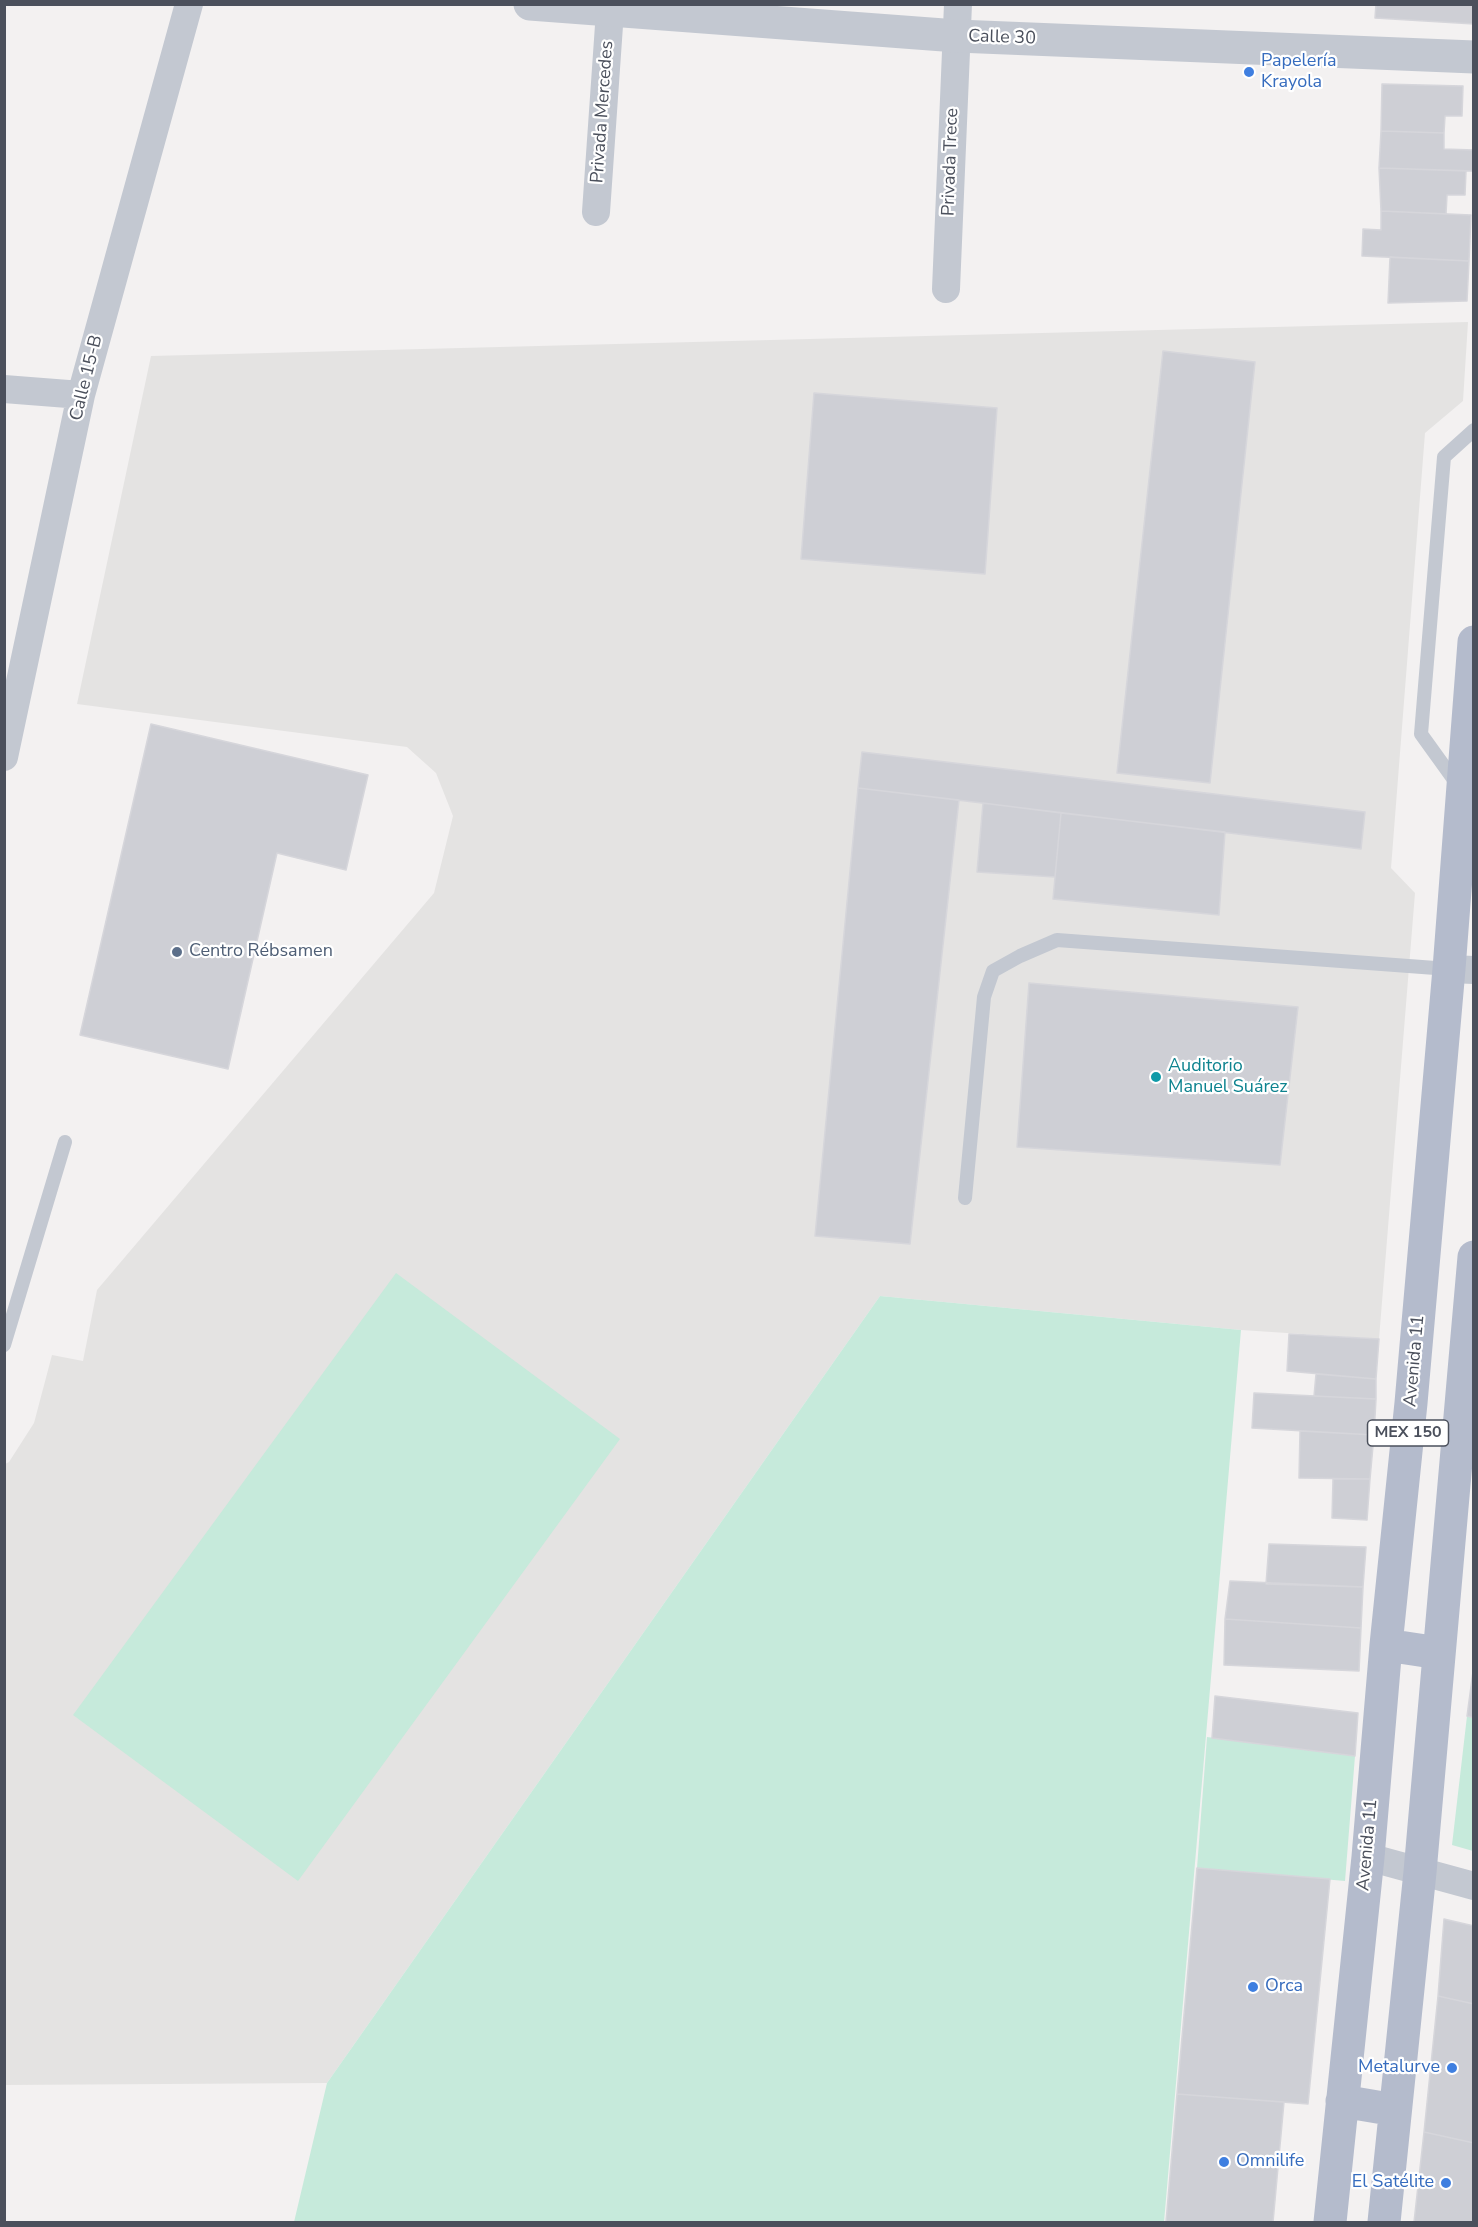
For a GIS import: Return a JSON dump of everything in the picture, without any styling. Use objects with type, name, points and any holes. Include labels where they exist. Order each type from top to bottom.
[{"type":"main road","name":"Avenida 11","points":[[1330,2223],[1368,1857],[1386,1645],[1411,1403],[1461,970],[1463,792],[1471,704],[1473,642]]},
{"type":"main road","name":"MEX 150","points":[[1384,2223],[1420,1872],[1462,1408],[1473,1257]]},
{"type":"main road","points":[[1411,1403],[1462,1408]]},
{"type":"main road","points":[[1386,1645],[1439,1653]]},
{"type":"main road","points":[[1342,2101],[1395,2110]]},
{"type":"street","name":"Calle 15-B","points":[[4,757],[10,708],[81,395],[189,4]]},
{"type":"street","name":"Calle 30","points":[[532,5],[610,11],[957,20],[1473,57]]},
{"type":"street","name":"Privada Mercedes","points":[[596,212],[610,11]]},
{"type":"street","name":"Privada Trece","points":[[946,289],[957,20]]},
{"type":"street","points":[[4,389],[81,395]]},
{"type":"street","points":[[1368,1857],[1473,1886]]},
{"type":"lane","points":[[1463,792],[1421,734],[1444,457],[1473,430]]},
{"type":"lane","points":[[965,1198],[984,997],[993,971],[1020,956],[1057,940],[1461,970]]},
{"type":"lane","points":[[4,1345],[65,1142]]},
{"type":"shaded area","points":[[1468,322],[1463,401],[1425,433],[1391,868],[1415,893],[1379,1339],[1241,1330],[880,1296],[327,2083],[5,2085],[5,1464],[9,1462],[34,1423],[52,1355],[83,1361],[97,1290],[434,893],[453,816],[436,773],[407,747],[77,704],[151,356]]},
{"type":"green space","points":[[396,1273],[620,1439],[298,1881],[73,1715]]},
{"type":"green space","points":[[880,1296],[1241,1330],[1164,2222],[294,2222],[327,2083]]},
{"type":"green space","points":[[1467,1716],[1473,1718],[1473,1851],[1452,1845]]},
{"type":"green space","points":[[1207,1737],[1355,1756],[1345,1881],[1197,1868]]},
{"type":"building","points":[[1376,4],[1474,4],[1474,24],[1375,18]]},
{"type":"building","points":[[1382,84],[1463,86],[1462,116],[1445,116],[1444,133],[1381,131]]},
{"type":"building","points":[[1381,131],[1444,133],[1444,149],[1474,150],[1474,171],[1379,168]]},
{"type":"building","points":[[1379,168],[1466,171],[1465,195],[1447,195],[1446,214],[1381,211]]},
{"type":"building","points":[[1381,211],[1471,215],[1469,261],[1362,256],[1363,229],[1381,230]]},
{"type":"building","points":[[1390,257],[1469,261],[1467,301],[1388,303]]},
{"type":"building","points":[[1163,351],[1255,362],[1210,783],[1117,773]]},
{"type":"building","points":[[814,393],[997,408],[985,574],[801,559]]},
{"type":"building","name":"Centro Rébsamen","points":[[151,724],[368,775],[346,870],[277,853],[228,1069],[80,1035]]},
{"type":"building","points":[[862,752],[1365,812],[1361,849],[858,788]]},
{"type":"building","points":[[858,788],[959,800],[910,1244],[815,1236]]},
{"type":"building","points":[[983,803],[1061,813],[1055,877],[977,872]]},
{"type":"building","points":[[1061,813],[1225,832],[1219,915],[1053,899]]},
{"type":"building","name":"Auditorio Manuel Suárez","points":[[1029,983],[1298,1007],[1280,1165],[1017,1147]]},
{"type":"building","points":[[1289,1334],[1379,1339],[1376,1379],[1287,1371]]},
{"type":"building","points":[[1316,1374],[1376,1379],[1376,1399],[1314,1396]]},
{"type":"building","points":[[1254,1393],[1376,1399],[1374,1435],[1252,1428]]},
{"type":"building","points":[[1300,1431],[1374,1435],[1370,1479],[1299,1478]]},
{"type":"building","points":[[1333,1479],[1370,1479],[1367,1520],[1332,1518]]},
{"type":"building","points":[[1269,1544],[1366,1547],[1363,1587],[1266,1584]]},
{"type":"building","points":[[1230,1581],[1363,1587],[1361,1628],[1225,1619]]},
{"type":"building","points":[[1225,1619],[1361,1628],[1359,1671],[1224,1665]]},
{"type":"building","points":[[1474,1664],[1474,1718],[1467,1716]]},
{"type":"building","points":[[1215,1696],[1358,1713],[1355,1756],[1212,1738]]},
{"type":"building","name":"Orca","points":[[1197,1868],[1330,1879],[1308,2104],[1177,2094]]},
{"type":"building","points":[[1444,1919],[1474,1926],[1474,2004],[1438,1996]]},
{"type":"building","name":"Metalurve","points":[[1438,1996],[1474,2004],[1474,2143],[1424,2132]]},
{"type":"building","name":"Omnilife","points":[[1177,2094],[1284,2102],[1273,2222],[1166,2222]]},
{"type":"building","name":"El Satélite","points":[[1424,2132],[1474,2143],[1474,2222],[1414,2222]]},
{"type":"place","name":"Papelería Krayola","points":[[1249,72]]},
{"type":"place","name":"Centro Rébsamen","points":[[177,952]]},
{"type":"place","name":"Auditorio Manuel Suárez","points":[[1156,1077]]},
{"type":"place","name":"Orca","points":[[1253,1987]]},
{"type":"place","name":"Metalurve","points":[[1452,2068]]},
{"type":"place","name":"Omnilife","points":[[1224,2162]]},
{"type":"place","name":"El Satélite","points":[[1446,2183]]}]
